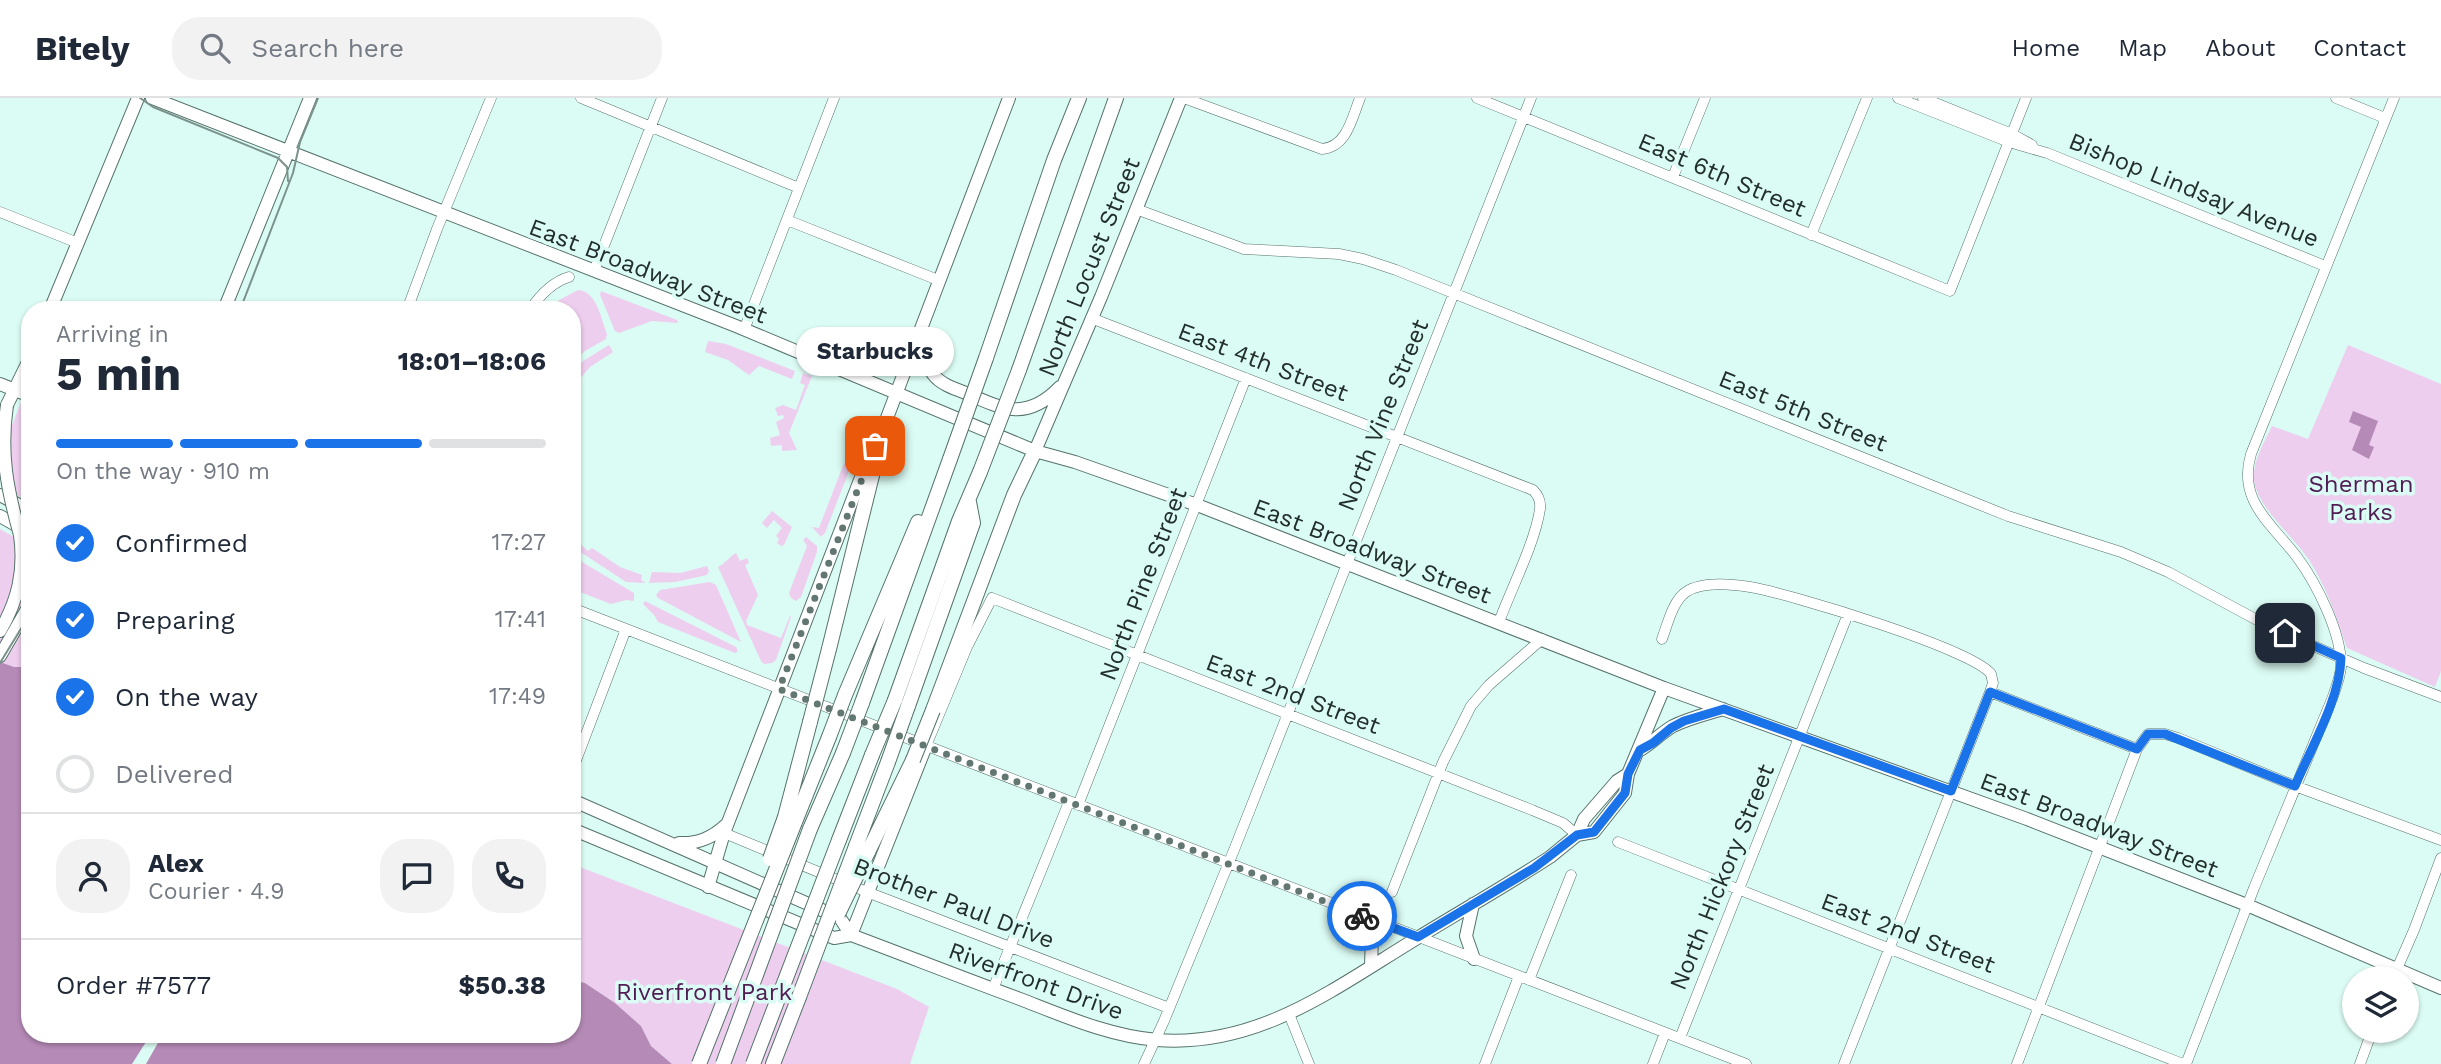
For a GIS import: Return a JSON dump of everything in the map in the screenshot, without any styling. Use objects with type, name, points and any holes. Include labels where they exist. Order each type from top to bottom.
[{"type":"highway","points":[[723,1064],[810,829],[862,703],[1054,160],[1079,98]]},
{"type":"highway","points":[[773,1064],[862,849],[902,703],[959,521],[969,502],[1019,370],[1116,98]]},
{"type":"highway","points":[[790,820],[810,722],[885,423]]},
{"type":"highway","points":[[862,849],[913,760],[1010,506],[1035,451]]},
{"type":"highway","points":[[699,1064],[763,901],[760,888],[829,737],[929,495],[950,459]]},
{"type":"highway","points":[[753,1064],[872,755],[902,703]]},
{"type":"main road","points":[[54,301],[138,98]]},
{"type":"main road","name":"East Broadway Street","points":[[152,98],[744,330],[1035,451],[1084,465],[1197,505],[1664,688],[2101,848],[2247,905],[2380,966]]},
{"type":"main road","points":[[228,301],[310,98]]},
{"type":"main road","points":[[708,887],[726,828],[779,689],[860,480],[885,423],[1009,98]]},
{"type":"main road","name":"North Locust Street","points":[[1035,451],[1183,98]]},
{"type":"main road","points":[[919,332],[925,360],[934,377],[988,404],[1012,411],[1031,408],[1046,401],[1064,383]]},
{"type":"main road","points":[[21,376],[7,404],[1,450],[9,496],[20,535],[21,551]]},
{"type":"main road","points":[[0,384],[21,393]]},
{"type":"main road","points":[[0,495],[21,506]]},
{"type":"main road","points":[[0,516],[21,528]]},
{"type":"main road","points":[[0,631],[17,597],[21,573]]},
{"type":"main road","points":[[0,656],[21,620]]},
{"type":"main road","name":"Riverfront Drive","points":[[581,833],[834,939],[851,935],[1096,1028],[1156,1040],[1185,1041],[1226,1036],[1263,1026],[1289,1014],[1550,857],[1577,835],[1584,819],[1617,781],[1628,774],[1664,688]]},
{"type":"main road","points":[[1640,750],[1684,721],[1724,709]]},
{"type":"main road","points":[[851,935],[926,746]]},
{"type":"main road","name":"Riverfront Drive","points":[[581,804],[841,918],[851,935]]},
{"type":"main road","points":[[672,843],[696,843],[726,828]]},
{"type":"main road","points":[[1473,904],[1466,936],[1474,959]]},
{"type":"main road","points":[[1362,916],[1372,934],[1371,966]]},
{"type":"main road","name":"East Broadway Street","points":[[2419,981],[2441,988]]},
{"type":"street","points":[[410,301],[491,98]]},
{"type":"street","points":[[581,98],[799,188]]},
{"type":"street","points":[[594,271],[662,98]]},
{"type":"street","points":[[744,330],[834,98]]},
{"type":"street","points":[[1183,98],[1326,149],[1343,139],[1360,98]]},
{"type":"street","name":"East 6th Street","points":[[1477,98],[1950,290],[2010,138]]},
{"type":"street","name":"North Vine Street","points":[[1144,1064],[1170,1008],[1228,864],[1531,98]]},
{"type":"street","points":[[1673,177],[1705,98]]},
{"type":"street","points":[[1811,235],[1867,98]]},
{"type":"street","name":"Bishop Lindsay Avenue","points":[[1898,98],[2010,138],[2325,266]]},
{"type":"street","name":"Bishop Lindsay Avenue","points":[[1923,98],[2010,138]]},
{"type":"street","points":[[2010,138],[2026,98]]},
{"type":"street","points":[[2336,98],[2385,118]]},
{"type":"street","points":[[2184,1064],[2332,699],[2340,671],[2341,658],[2332,625],[2307,572],[2256,507],[2248,489],[2247,471],[2251,454],[2393,98]]},
{"type":"street","name":"East 5th Street","points":[[1136,209],[1244,249],[1339,254],[1363,259],[2008,516],[2121,552],[2168,572],[2270,627],[2441,697]]},
{"type":"street","points":[[0,212],[78,243]]},
{"type":"street","points":[[787,220],[938,280]]},
{"type":"street","points":[[537,301],[554,285],[569,277]]},
{"type":"street","name":"East 4th Street","points":[[1091,318],[1508,479],[1536,494],[1540,510],[1499,622]]},
{"type":"street","name":"North Pine Street","points":[[993,989],[1137,656],[1246,378]]},
{"type":"street","points":[[1662,639],[1677,602],[1685,592],[1694,588],[1736,586],[1787,594],[1848,614],[1982,664],[1992,674],[1990,692],[1844,1064]]},
{"type":"street","name":"East 2nd Street","points":[[926,746],[967,647],[992,598],[1532,810],[1563,823],[1577,835]]},
{"type":"street","points":[[581,612],[1746,1064]]},
{"type":"street","name":"North Hickory Street","points":[[1680,1038],[1848,614]]},
{"type":"street","points":[[581,747],[626,629]]},
{"type":"street","points":[[1392,892],[1439,774],[1471,706],[1489,685],[1542,639]]},
{"type":"street","points":[[1990,692],[2137,749]]},
{"type":"street","points":[[2017,1064],[2137,749],[2148,734],[2165,734],[2441,841]]},
{"type":"street","name":"Brother Paul Drive","points":[[726,828],[867,892],[1170,1008]]},
{"type":"street","name":"East 2nd Street","points":[[1618,842],[2184,1064]]},
{"type":"street","points":[[2398,966],[2441,858]]},
{"type":"street","points":[[1485,1064],[1571,875]]},
{"type":"street","points":[[1289,1014],[1309,1064]]},
{"type":"street","points":[[1653,1064],[1665,1033]]},
{"type":"street","points":[[2360,1064],[2368,1043]]},
{"type":"green space","points":[[578,290],[590,295],[600,314],[607,334],[606,339],[581,354],[581,301],[559,300]]},
{"type":"green space","points":[[601,291],[677,320],[678,323],[652,321],[619,333],[615,331],[600,295]]},
{"type":"green space","points":[[708,341],[726,344],[795,371],[792,379],[759,366],[749,375],[728,360],[705,352]]},
{"type":"green space","points":[[609,345],[613,352],[590,367],[581,378],[583,361]]},
{"type":"green space","name":"Sherman Parks","points":[[2348,345],[2441,384],[2441,671],[2435,687],[2347,648],[2331,603],[2315,570],[2262,502],[2254,481],[2257,460],[2272,426],[2308,439]]},
{"type":"green space","points":[[803,373],[812,376],[789,433],[797,450],[782,451],[782,445],[771,446],[770,438],[780,435],[776,422],[784,418],[783,415],[778,416],[775,408],[783,405],[796,410],[805,385],[800,383]]},
{"type":"green space","points":[[21,402],[21,498],[14,494],[8,436]]},
{"type":"green space","points":[[844,463],[851,466],[825,533],[821,537],[812,527],[819,528]]},
{"type":"green space","points":[[772,511],[792,527],[781,546],[777,543],[779,539],[776,536],[782,528],[774,520],[767,528],[762,523]]},
{"type":"green space","points":[[0,529],[21,541],[21,667],[0,662]]},
{"type":"green space","points":[[806,537],[817,546],[817,552],[801,597],[796,601],[789,593],[807,546],[803,540]]},
{"type":"green space","points":[[581,544],[588,551],[592,548],[620,567],[642,575],[641,580],[646,583],[626,582],[581,553]]},
{"type":"green space","points":[[736,553],[740,561],[747,558],[749,563],[745,565],[758,595],[746,621],[747,625],[781,638],[791,617],[776,660],[772,663],[764,664],[761,661],[718,567]]},
{"type":"green space","points":[[581,561],[634,593],[634,601],[611,604],[581,592]]},
{"type":"green space","points":[[707,566],[707,575],[675,582],[649,583],[652,572],[680,573]]},
{"type":"green space","points":[[710,582],[716,585],[741,642],[656,595],[660,590]]},
{"type":"green space","points":[[645,601],[736,647],[738,651],[735,653],[658,622],[643,604]]},
{"type":"green space","name":"Riverfront Park","points":[[581,867],[897,989],[929,1007],[910,1064],[672,1064],[651,1046],[641,1026],[615,1003],[581,982]]},
{"type":"shaded area","points":[[2353,411],[2378,421],[2369,445],[2374,447],[2369,459],[2352,450],[2361,427],[2349,422]]},
{"type":"shaded area","points":[[0,662],[21,667],[21,1043],[581,1043],[581,982],[615,1003],[641,1026],[651,1046],[672,1064],[0,1064]]},
{"type":"pier","points":[[145,1043],[158,1043],[146,1064],[132,1064]]},
{"type":"tram line","points":[[140,98],[153,107],[278,158],[287,167],[288,181]]},
{"type":"tram line","points":[[243,301],[293,173],[300,142],[318,98]]},
{"type":"tram line","points":[[0,663],[21,629]]},
{"type":"way so far","points":[[875,446],[779,689],[1362,916]]},
{"type":"place","name":"Starbucks","points":[[875,446]]},
{"type":"route","points":[[1362,916],[1418,937],[1534,868],[1577,835],[1594,832],[1625,793],[1628,774],[1640,750],[1684,721],[1724,709],[1951,791],[1990,692],[2137,749],[2148,734],[2165,734],[2178,738],[2295,786],[2332,699],[2341,658],[2285,633]]}]
